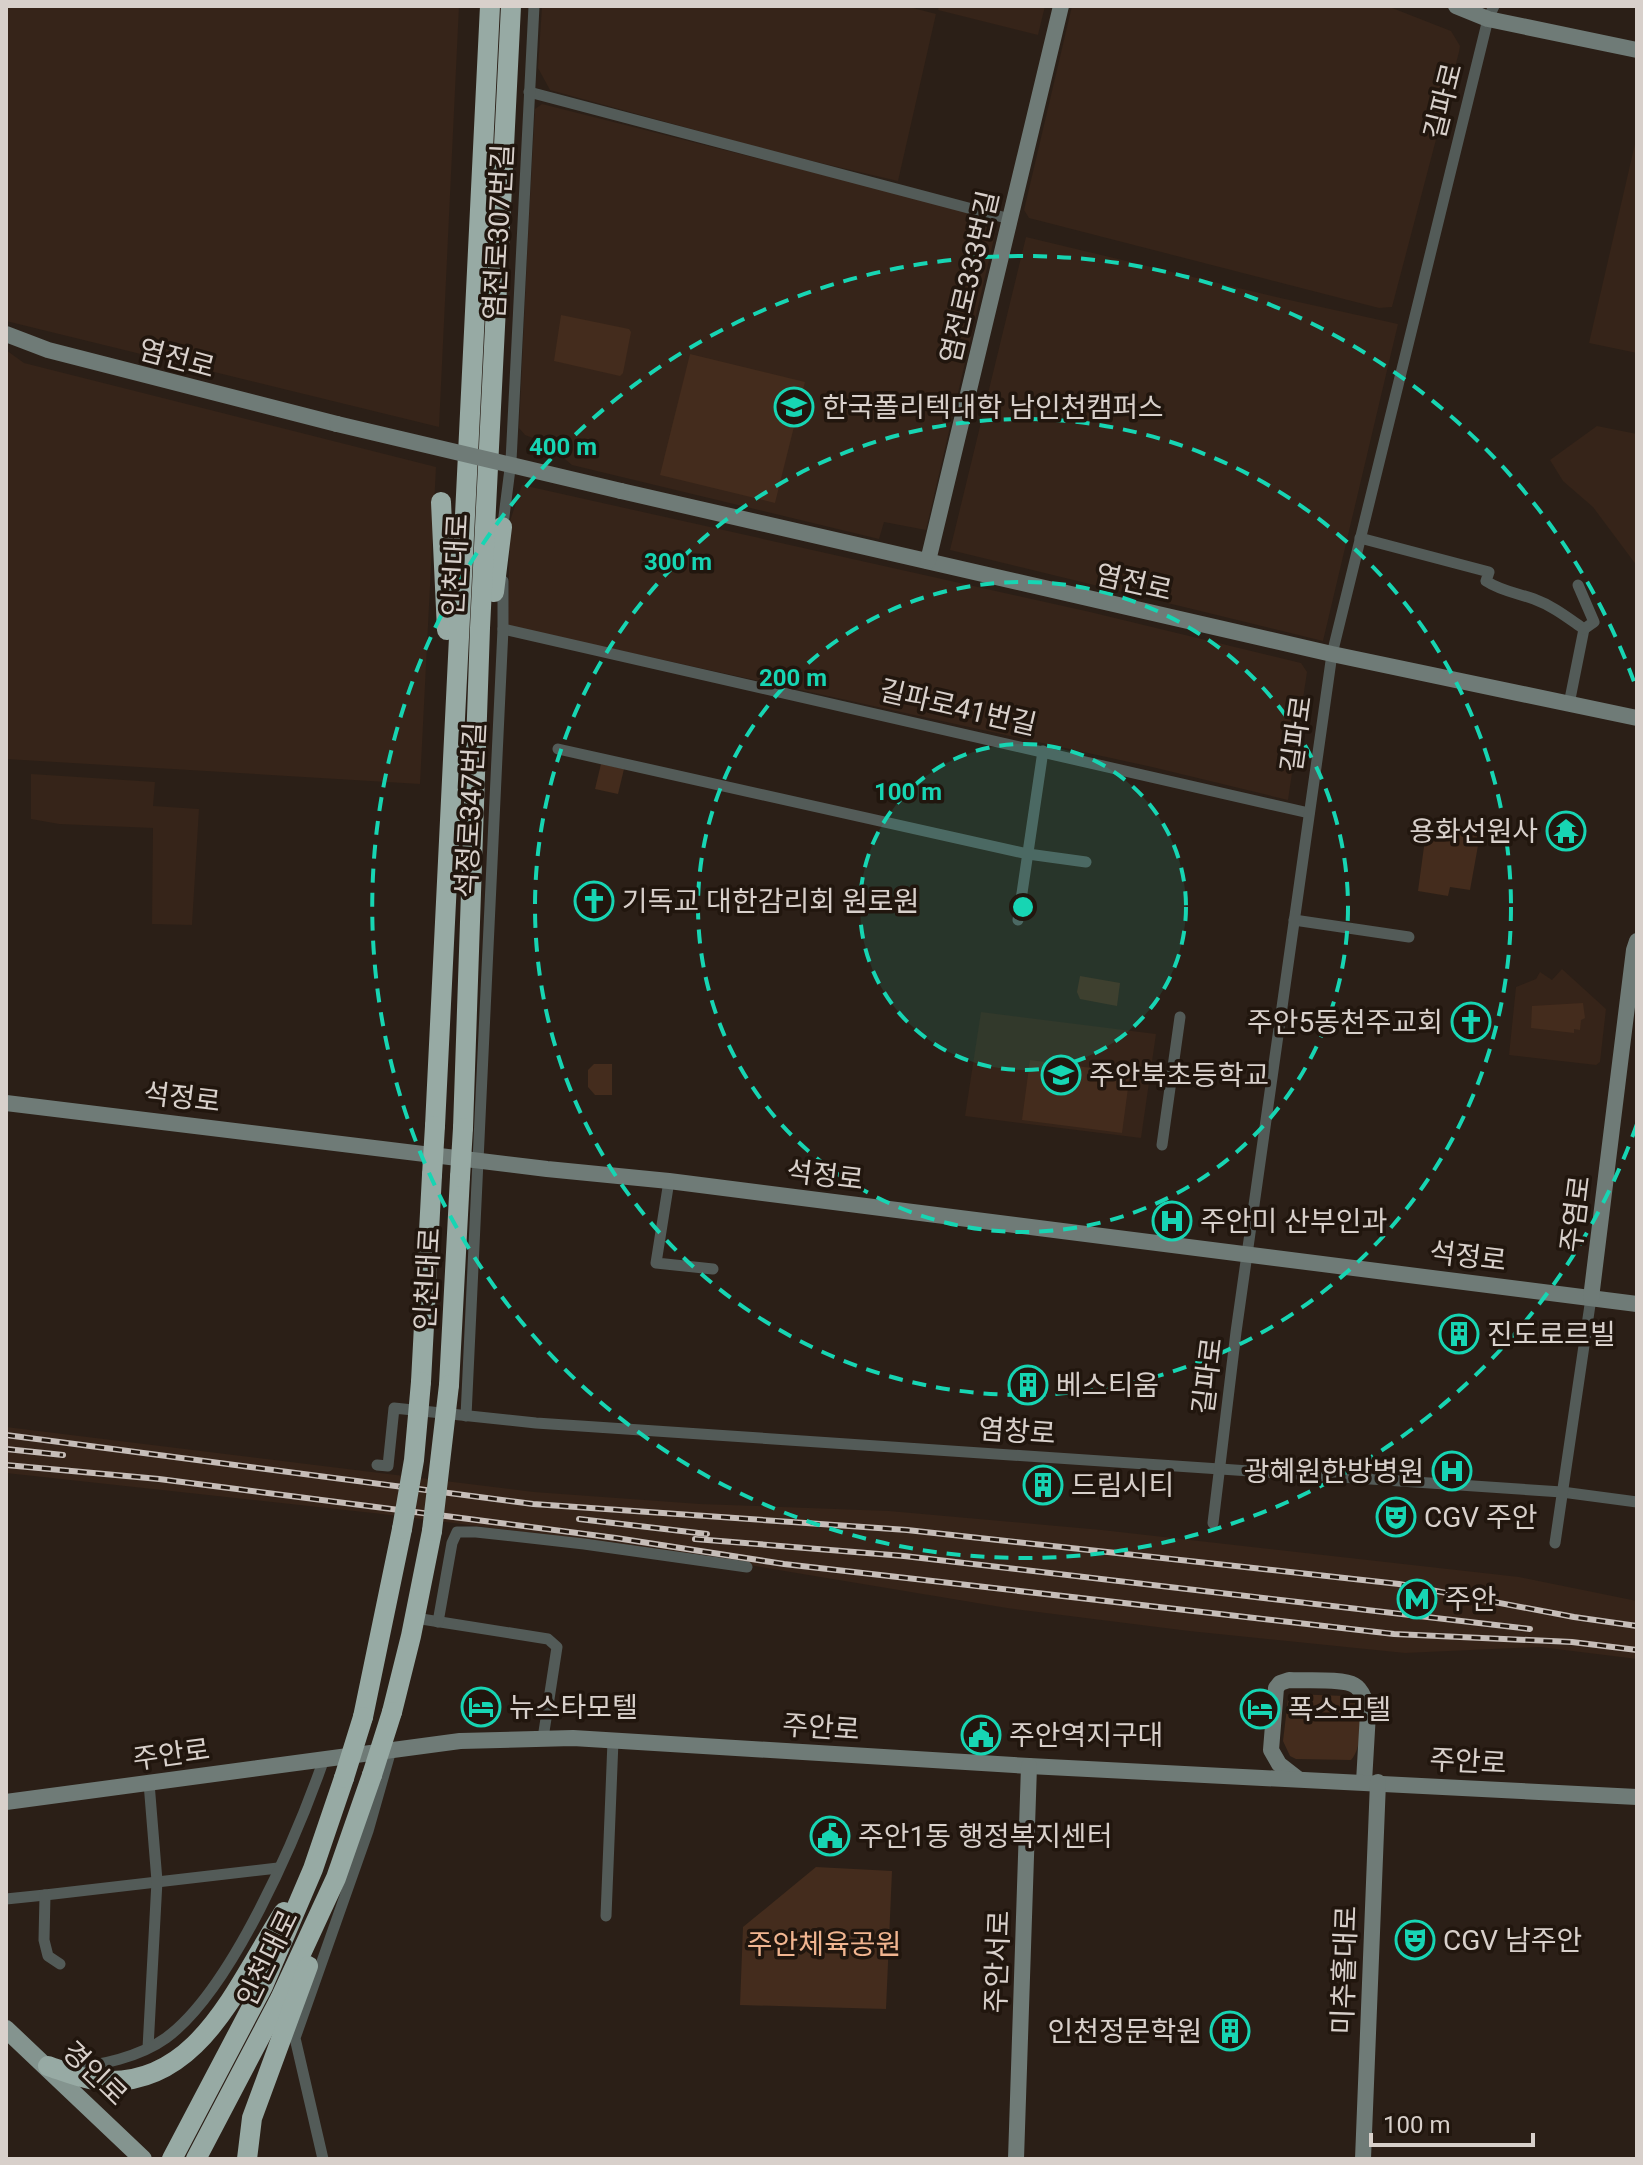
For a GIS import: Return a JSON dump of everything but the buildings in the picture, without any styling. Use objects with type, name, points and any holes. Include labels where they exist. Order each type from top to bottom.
[{"type":"highway","name":"인천대로","points":[[172,2159],[263,1986],[313,1869],[363,1717],[414,1460],[435,1126],[490,6]]},
{"type":"highway","name":"인천대로","points":[[198,2156],[280,1999],[336,1878],[392,1712],[432,1531],[449,1385],[463,1128],[474,762],[511,6]]},
{"type":"highway","points":[[441,502],[452,759]]},
{"type":"highway","points":[[474,762],[487,690],[494,584],[502,527]]},
{"type":"highway","points":[[48,2066],[95,2080],[135,2079],[168,2067],[199,2044],[313,1869]]},
{"type":"highway","points":[[247,2159],[252,2118],[313,1952],[336,1878]]},
{"type":"main road","name":"염전로333번길","points":[[928,561],[1061,6]]},
{"type":"main road","points":[[1456,6],[1637,50]]},
{"type":"main road","name":"염전로","points":[[6,334],[62,354],[337,424],[621,491],[1332,654],[1637,718]]},
{"type":"main road","name":"주염로","points":[[1591,1298],[1637,941]]},
{"type":"main road","name":"석정로","points":[[6,1103],[669,1181],[1637,1304]]},
{"type":"main road","points":[[1297,1778],[1274,1757],[1271,1750],[1276,1688],[1289,1680],[1350,1683],[1361,1693],[1368,1713],[1371,1782]]},
{"type":"main road","name":"주안로","points":[[6,1802],[460,1741],[543,1738],[1637,1797]]},
{"type":"main road","name":"주안서로","points":[[1016,2159],[1029,1766]]},
{"type":"main road","name":"미추홀대로","points":[[1363,2159],[1371,1782]]},
{"type":"main road","name":"경인로","points":[[6,2029],[143,2159]]},
{"type":"street","name":"염전로307번길","points":[[511,461],[534,6]]},
{"type":"street","name":"길파로","points":[[1213,1523],[1247,1254],[1332,654],[1491,13]]},
{"type":"street","points":[[529,92],[1010,219]]},
{"type":"street","name":"석정로347번길","points":[[466,1416],[503,629],[502,527],[511,461]]},
{"type":"street","points":[[1360,538],[1489,572],[1486,581],[1499,590],[1536,600],[1584,629]]},
{"type":"street","points":[[1569,704],[1584,629],[1594,622],[1578,585]]},
{"type":"street","name":"길파로41번길","points":[[503,629],[1309,813]]},
{"type":"street","points":[[558,749],[1028,854],[1086,862]]},
{"type":"street","points":[[1018,920],[1043,751]]},
{"type":"street","points":[[1294,920],[1409,937]]},
{"type":"street","points":[[1162,1145],[1180,1017]]},
{"type":"street","points":[[669,1181],[656,1263],[713,1269]]},
{"type":"street","name":"주염로","points":[[1555,1543],[1591,1298]]},
{"type":"street","name":"염창로","points":[[377,1465],[388,1466],[394,1408],[639,1430],[1562,1492],[1637,1502]]},
{"type":"street","points":[[438,1622],[452,1543],[457,1532],[569,1542],[747,1567]]},
{"type":"street","points":[[415,1618],[554,1642],[557,1647],[543,1738]]},
{"type":"street","points":[[606,1916],[613,1741]]},
{"type":"street","points":[[323,2159],[295,2038],[368,1831],[391,1750]]},
{"type":"street","points":[[48,2066],[81,2067],[132,2055],[165,2039],[200,2005],[248,1928],[306,1811],[324,1759]]},
{"type":"street","points":[[148,2048],[157,1881],[149,1783]]},
{"type":"street","points":[[6,1899],[278,1868]]},
{"type":"street","points":[[45,1895],[44,1940],[48,1956],[60,1964]]},
{"type":"shaded area","points":[[6,6],[459,6],[439,427],[6,321]]},
{"type":"shaded area","points":[[542,6],[905,6],[936,14],[898,181],[782,154],[550,90],[538,68]]},
{"type":"shaded area","points":[[939,6],[1045,6],[1038,35],[938,10]]},
{"type":"shaded area","points":[[1072,6],[1387,6],[1451,31],[1460,46],[1459,52],[1392,307],[1379,308],[1029,218],[1024,210]]},
{"type":"shaded area","name":"한국폴리텍대학 남인천캠퍼스","points":[[542,104],[983,215],[993,223],[996,230],[926,530],[884,522],[879,539],[572,465],[546,443],[525,435],[519,428],[529,218],[535,109]]},
{"type":"shaded area","points":[[1637,135],[1637,353],[1589,343]]},
{"type":"shaded area","points":[[1026,237],[1398,324],[1323,641],[950,550]]},
{"type":"shaded area","points":[[6,350],[24,363],[436,467],[420,784],[6,759]]},
{"type":"shaded area","points":[[1597,426],[1637,434],[1637,566],[1593,507],[1563,481],[1550,460]]},
{"type":"shaded area","points":[[522,485],[1090,612],[1301,663],[1307,672],[1288,800],[1152,767],[508,626],[510,521]]},
{"type":"shaded area","points":[[31,774],[155,782],[153,806],[199,809],[192,925],[152,924],[153,828],[59,824],[31,819]]},
{"type":"shaded area","points":[[1562,969],[1606,1009],[1600,1062],[1596,1065],[1509,1055],[1516,987],[1536,979],[1540,972],[1552,980]]},
{"type":"shaded area","name":"주안북초등학교","points":[[981,1012],[1156,1034],[1141,1138],[965,1116]]},
{"type":"shaded area","points":[[6,1427],[534,1492],[700,1504],[889,1511],[1102,1530],[1519,1577],[1637,1601],[1637,1659],[1540,1647],[1405,1653],[1189,1631],[1007,1608],[635,1546],[382,1514],[6,1473]]},
{"type":"green space","points":[[561,315],[629,329],[623,373],[620,376],[554,361]]},
{"type":"green space","points":[[690,354],[805,382],[775,503],[660,475]]},
{"type":"green space","points":[[601,764],[624,769],[618,794],[595,789]]},
{"type":"green space","points":[[1430,828],[1476,835],[1479,840],[1470,890],[1450,887],[1448,896],[1418,891],[1426,832]]},
{"type":"green space","points":[[1080,976],[1120,983],[1117,1006],[1080,999],[1077,992]]},
{"type":"green space","points":[[1583,1003],[1585,1018],[1581,1020],[1580,1030],[1574,1029],[1574,1033],[1531,1028],[1532,1006]]},
{"type":"green space","points":[[1030,1060],[1130,1073],[1122,1133],[1022,1120]]},
{"type":"green space","points":[[594,1064],[612,1064],[612,1095],[595,1095],[588,1087],[588,1070]]},
{"type":"green space","points":[[1292,1694],[1345,1696],[1356,1700],[1361,1731],[1358,1748],[1351,1760],[1296,1759],[1290,1756],[1283,1741],[1288,1699]]},
{"type":"green space","name":"주안체육공원","points":[[816,1867],[892,1871],[886,2009],[740,2005],[743,1927]]},
{"type":"railway","points":[[6,1435],[533,1504],[907,1530],[1399,1584],[1637,1626]]},
{"type":"railway","points":[[6,1449],[63,1455]]},
{"type":"railway","points":[[6,1465],[159,1479],[616,1538],[784,1564],[1394,1634],[1572,1642],[1637,1650]]},
{"type":"railway","points":[[579,1519],[707,1534]]},
{"type":"railway","points":[[695,1539],[904,1556],[1530,1629]]},
{"type":"place","name":"한국폴리텍대학 남인천캠퍼스","points":[[794,407]]},
{"type":"place","name":"용화선원사","points":[[1566,831]]},
{"type":"place","name":"기독교 대한감리회 원로원","points":[[594,901]]},
{"type":"place","name":"주안5동천주교회","points":[[1471,1022]]},
{"type":"place","name":"주안북초등학교","points":[[1061,1075]]},
{"type":"place","name":"주안미 산부인과","points":[[1172,1221]]},
{"type":"place","name":"진도로르빌","points":[[1459,1334]]},
{"type":"place","name":"베스티움","points":[[1028,1385]]},
{"type":"place","name":"광혜원한방병원","points":[[1452,1471]]},
{"type":"place","name":"드림시티","points":[[1043,1485]]},
{"type":"place","name":"CGV 주안","points":[[1396,1517]]},
{"type":"place","name":"주안","points":[[1417,1599]]},
{"type":"place","name":"뉴스타모텔","points":[[481,1707]]},
{"type":"place","name":"폭스모텔","points":[[1260,1709]]},
{"type":"place","name":"주안역지구대","points":[[981,1735]]},
{"type":"place","name":"주안1동 행정복지센터","points":[[830,1836]]},
{"type":"place","name":"CGV 남주안","points":[[1415,1940]]},
{"type":"place","name":"인천정문학원","points":[[1230,2031]]}]
